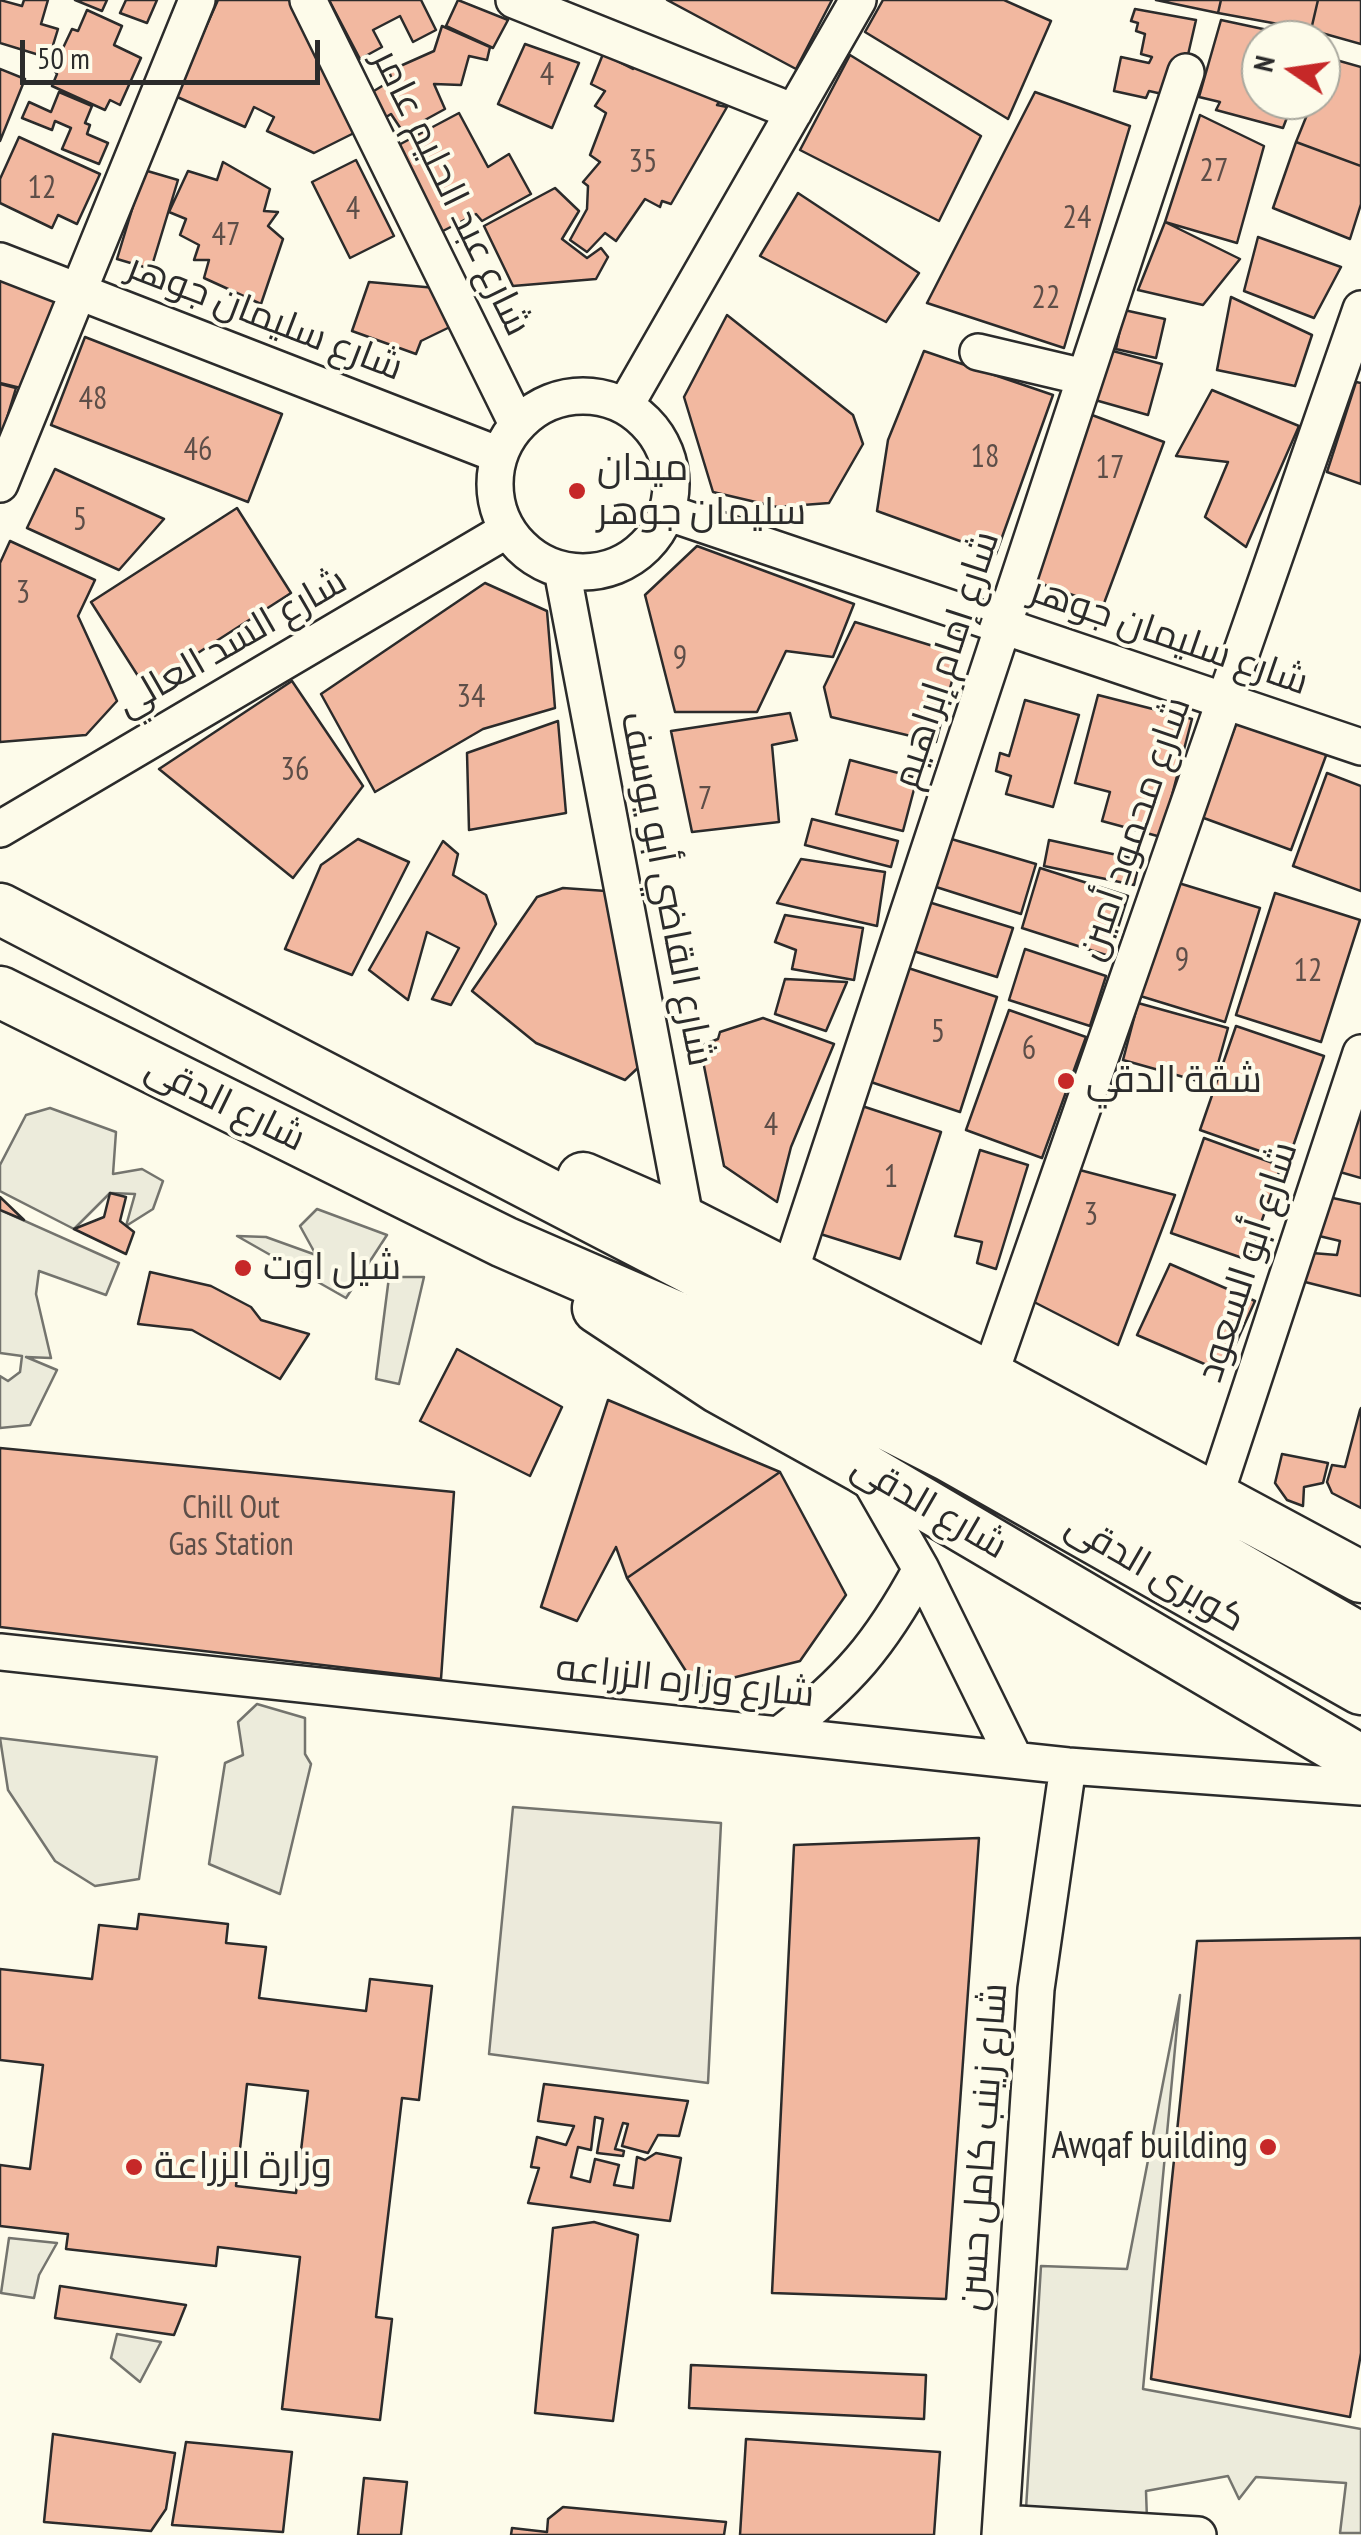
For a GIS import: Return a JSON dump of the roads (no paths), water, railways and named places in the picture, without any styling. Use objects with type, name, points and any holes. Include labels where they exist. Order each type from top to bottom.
[{"type":"main road","name":"شارع الدقى","points":[[0,908],[970,1416]]},
{"type":"main road","name":"شارع الدقى","points":[[0,992],[504,1242],[674,1316],[1215,1496],[1361,1577]]},
{"type":"main road","name":"شارع الدقى","points":[[483,1160],[535,1164],[589,1180],[789,1274],[970,1416]]},
{"type":"main road","name":"شارع الدقى","points":[[504,1242],[720,1388],[864,1468],[1361,1760]]},
{"type":"main road","name":"كوبرى الدقى","points":[[970,1416],[1361,1639]]},
{"type":"main road","name":"كوبرى الدقى","points":[[970,1416],[1361,1690]]},
{"type":"street","points":[[0,484],[197,0]]},
{"type":"street","name":"شارع عبد الحليم عامر","points":[[308,0],[518,424]]},
{"type":"street","points":[[514,0],[794,112]]},
{"type":"street","points":[[625,406],[858,0]]},
{"type":"street","name":"شارع إمام إبراهيم","points":[[789,1274],[1186,72]]},
{"type":"street","name":"شارع سليمان جوهر","points":[[0,261],[500,455]]},
{"type":"street","name":"شارع محمود أمين","points":[[970,1416],[1361,310]]},
{"type":"street","points":[[978,352],[1084,378]]},
{"type":"street","points":[[568,396],[597,396],[625,406],[649,425],[665,451],[672,482],[666,512],[643,549],[605,570],[562,570],[541,562],[507,530],[497,506],[494,480],[500,455],[518,424],[540,406],[568,396]]},
{"type":"street","name":"شارع سليمان جوهر","points":[[666,512],[1361,747]]},
{"type":"street","name":"شارع السد العالي","points":[[0,828],[507,530]]},
{"type":"street","name":"شارع القاضي أبو يوسف","points":[[562,570],[686,1223]]},
{"type":"street","name":"شارع أبو السعود","points":[[1215,1496],[1361,1054]]},
{"type":"street","points":[[864,1468],[921,1569],[1015,1760]]},
{"type":"street","points":[[779,1736],[835,1692],[886,1633],[921,1569]]},
{"type":"street","name":"شارع وزاره الزراعه","points":[[0,1652],[1068,1766],[1361,1787]]},
{"type":"street","name":"شارع زينب كامل حسن","points":[[1001,2529],[1036,1989],[1068,1766]]},
{"type":"street","points":[[1001,2529],[1198,2535]]},
{"type":"place","name":"ميدان سليمان جوهر","points":[[577,491]]},
{"type":"place","name":"شقة الدقي","points":[[1066,1081]]},
{"type":"place","name":"شيل اوت","points":[[243,1268]]},
{"type":"place","name":"Awqaf building","points":[[1268,2147]]},
{"type":"place","name":"وزارة الزراعة","points":[[134,2167]]}]
